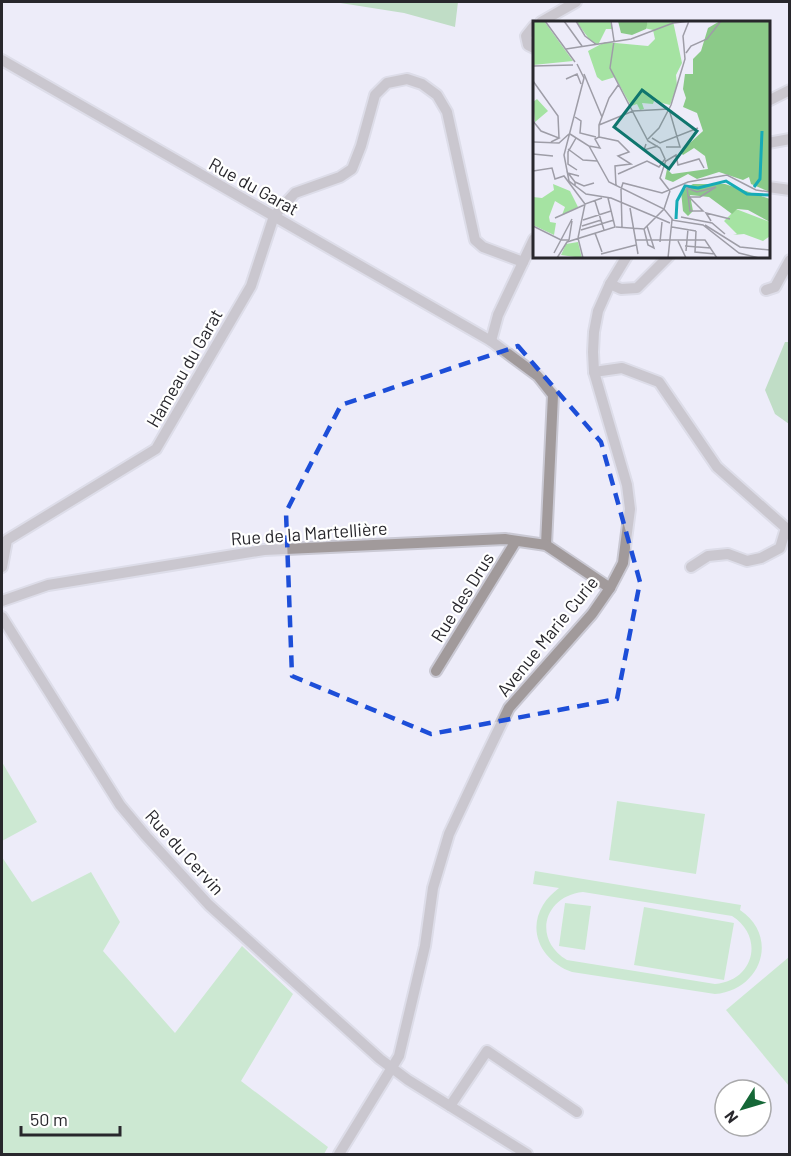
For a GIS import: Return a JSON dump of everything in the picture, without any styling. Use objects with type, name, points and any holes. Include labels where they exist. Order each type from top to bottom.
[{"type":"street","points":[[543,21],[576,2]]},
{"type":"street","points":[[533,27],[526,36],[528,45],[533,48]]},
{"type":"street","name":"Rue du Garat","points":[[2,60],[380,275],[458,324],[491,341],[538,376],[554,395],[546,545]]},
{"type":"street","points":[[274,216],[295,193],[340,177],[352,169],[375,95],[387,83],[407,79],[422,84],[437,95],[447,112],[475,240],[483,247],[523,262]]},
{"type":"street","points":[[770,100],[789,90]]},
{"type":"street","points":[[770,143],[789,139]]},
{"type":"street","points":[[770,187],[789,190]]},
{"type":"street","name":"Hameau du Garat","points":[[2,567],[7,540],[156,449],[251,286],[274,216]]},
{"type":"street","points":[[491,341],[498,315],[533,241]]},
{"type":"street","name":"Avenue Marie Curie","points":[[339,1155],[358,1120],[399,1056],[425,946],[433,888],[449,834],[509,708],[592,614],[610,588],[623,563],[630,509],[627,484],[594,372],[594,332],[598,311],[610,284],[626,258]]},
{"type":"street","points":[[610,284],[621,289],[637,288],[667,258]]},
{"type":"street","points":[[766,290],[775,287],[789,260]]},
{"type":"street","points":[[594,372],[622,368],[659,382],[717,467],[786,528],[780,548],[761,558],[747,561],[728,554],[708,556],[691,567]]},
{"type":"street","name":"Rue de la Martellière","points":[[2,601],[48,585],[264,550],[505,539],[546,545],[610,588]]},
{"type":"street","name":"Rue des Drus","points":[[436,671],[516,541]]},
{"type":"street","name":"Rue du Cervin","points":[[2,617],[120,805],[209,905],[392,1068],[527,1155]]},
{"type":"street","points":[[450,1106],[487,1051],[577,1112]]},
{"type":"highlighted area","points":[[518,346],[601,442],[640,582],[617,699],[431,734],[292,676],[286,512],[341,405]]},
{"type":"green space","points":[[334,2],[458,2],[455,27],[404,13]]},
{"type":"green space","points":[[785,342],[789,342],[789,424],[775,414],[765,390]]},
{"type":"green space","points":[[2,762],[37,822],[2,841]]},
{"type":"green space","points":[[617,801],[705,814],[696,874],[609,860]]},
{"type":"green space","points":[[2,857],[32,902],[91,872],[120,922],[103,951],[175,1033],[242,946],[293,994],[241,1081],[328,1147],[324,1154],[2,1154]]},
{"type":"green space","points":[[535,871],[741,905],[740,910],[752,921],[759,934],[762,947],[760,961],[754,973],[744,983],[731,990],[715,994],[572,972],[546,954],[537,936],[536,926],[543,905],[559,888],[533,884]],"holes":[[[583,892],[732,916],[749,935],[750,957],[746,967],[739,975],[715,984],[567,960],[556,951],[549,941],[546,930],[547,920],[559,901]]]},
{"type":"green space","points":[[565,903],[591,906],[585,950],[559,946]]},
{"type":"green space","points":[[644,907],[734,923],[724,980],[634,965]]},
{"type":"green space","points":[[789,957],[789,1086],[726,1010]]}]
